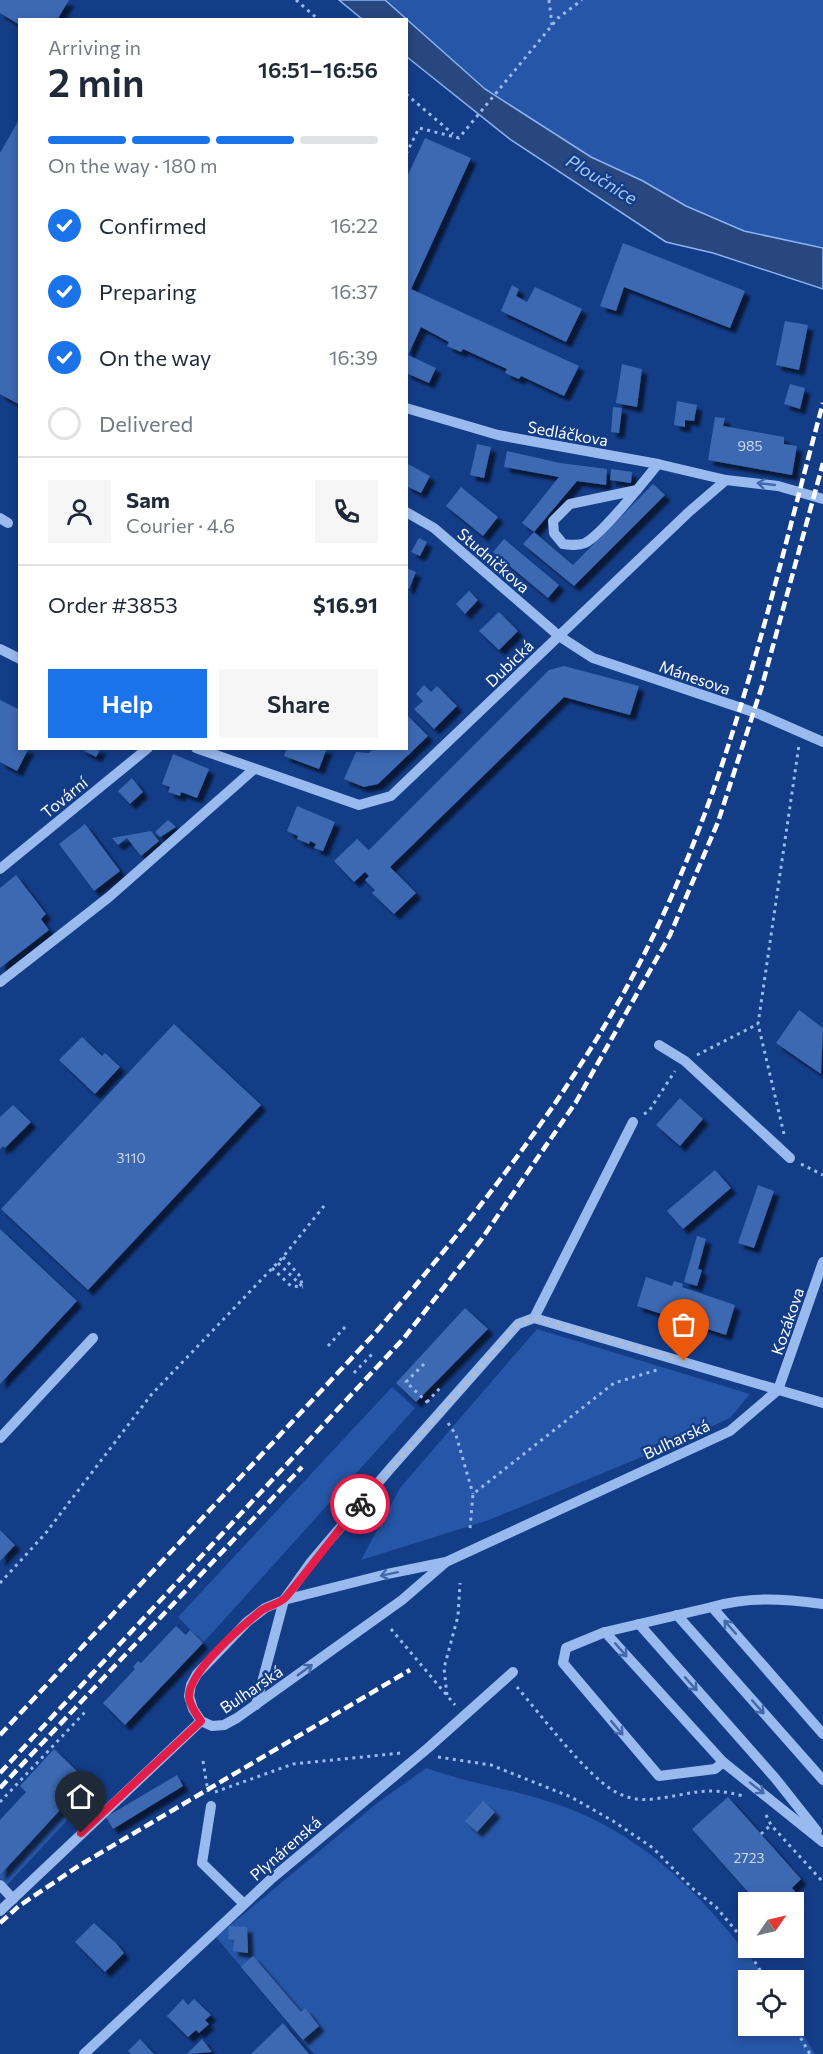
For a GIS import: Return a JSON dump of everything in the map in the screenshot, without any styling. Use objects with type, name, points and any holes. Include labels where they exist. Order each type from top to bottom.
[{"type":"street","name":"Sedláčkova","points":[[408,409],[498,435],[658,464],[726,480]]},
{"type":"street","points":[[638,490],[570,504],[554,521],[554,532],[563,544],[573,546],[588,542],[638,490],[658,464]]},
{"type":"street","points":[[726,480],[778,486],[823,499]]},
{"type":"street","name":"Dubická","points":[[201,750],[253,770],[359,805],[391,796],[690,511],[726,480]]},
{"type":"street","name":"Studničkova","points":[[408,513],[434,528],[559,636]]},
{"type":"street","name":"Mánesova","points":[[559,636],[593,658],[759,714],[823,742]]},
{"type":"street","points":[[1,652],[18,658]]},
{"type":"street","name":"Tovární","points":[[0,869],[146,750]]},
{"type":"street","points":[[0,982],[109,897],[253,770]]},
{"type":"street","points":[[659,1045],[685,1061],[790,1158]]},
{"type":"street","points":[[633,1122],[534,1318],[823,1403]]},
{"type":"street","name":"Kozákova","points":[[778,1389],[823,1262]]},
{"type":"street","name":"Bulharská","points":[[284,1600],[311,1562],[439,1412],[518,1324],[534,1318]]},
{"type":"street","points":[[0,1438],[93,1338]]},
{"type":"street","name":"Bulharská","points":[[446,1562],[402,1600],[256,1705],[224,1725],[212,1726],[201,1721],[193,1709],[189,1696],[197,1674],[247,1622],[265,1608],[284,1600],[446,1562],[730,1431],[778,1389]]},
{"type":"street","points":[[723,1762],[715,1769],[659,1776],[562,1664],[566,1648],[605,1632],[740,1599],[784,1599],[823,1604]]},
{"type":"street","points":[[256,1705],[284,1600]]},
{"type":"street","points":[[712,1606],[823,1734]]},
{"type":"street","points":[[678,1615],[823,1780]]},
{"type":"street","points":[[639,1624],[775,1778],[823,1840]]},
{"type":"street","points":[[605,1632],[723,1762],[823,1840]]},
{"type":"street","name":"Plynárenská","points":[[84,2054],[244,1904],[421,1754],[510,1675]]},
{"type":"street","points":[[0,1911],[201,1721]]},
{"type":"street","points":[[211,1806],[202,1863],[244,1904]]},
{"type":"street","points":[[0,1885],[13,1899]]},
{"type":"path","points":[[296,0],[316,18]]},
{"type":"path","points":[[549,0],[552,25]]},
{"type":"path","points":[[408,96],[459,138],[552,25],[582,0]]},
{"type":"path","points":[[408,150],[419,128],[454,135]]},
{"type":"path","points":[[801,732],[758,1024],[790,1158],[823,1175]]},
{"type":"path","points":[[633,1122],[650,1111],[669,1078],[685,1061],[758,1024]]},
{"type":"path","points":[[0,1583],[45,1534],[151,1395],[278,1263],[324,1206]]},
{"type":"path","points":[[283,1257],[299,1275],[303,1287]]},
{"type":"path","points":[[278,1263],[303,1287]]},
{"type":"path","points":[[272,1268],[291,1286],[303,1287]]},
{"type":"path","points":[[328,1346],[346,1326]]},
{"type":"path","points":[[354,1373],[374,1352]]},
{"type":"path","points":[[473,1494],[614,1383],[684,1361]]},
{"type":"path","points":[[424,1364],[406,1382],[434,1408]]},
{"type":"path","points":[[427,1402],[441,1387]]},
{"type":"path","points":[[445,1419],[456,1435],[473,1494],[470,1528]]},
{"type":"path","points":[[447,1695],[444,1668],[458,1616],[460,1583]]},
{"type":"path","points":[[391,1629],[464,1715]]},
{"type":"path","points":[[510,1675],[594,1775],[614,1791],[634,1799],[653,1799],[710,1789],[747,1797]]},
{"type":"path","points":[[0,1802],[87,1710]]},
{"type":"path","points":[[203,1761],[208,1795],[293,1764],[388,1752],[421,1754],[491,1765],[571,1797],[613,1821],[653,1848],[692,1888],[716,1907],[737,1932],[760,1970]]},
{"type":"path","points":[[763,1808],[771,1825],[823,1882]]},
{"type":"path","points":[[761,1834],[771,1825]]},
{"type":"path","points":[[799,2036],[810,2054]]},
{"type":"shaded area","points":[[385,0],[823,0],[823,247],[744,231],[686,206],[643,181],[591,157],[485,89],[408,20],[408,18]]},
{"type":"shaded area","points":[[537,1329],[750,1394],[730,1418],[678,1442],[489,1520],[361,1560],[400,1488]]},
{"type":"shaded area","points":[[392,1387],[415,1408],[203,1643],[178,1617]]},
{"type":"shaded area","points":[[426,1768],[562,1806],[595,1820],[625,1837],[678,1878],[738,1943],[738,1958],[750,1958],[760,1970],[738,1970],[738,2036],[804,2036],[815,2054],[314,2054],[216,1937],[376,1804]]},
{"type":"shaded area","points":[[87,1781],[96,1789],[7,1885],[0,1879],[0,1875]]},
{"type":"water","points":[[339,0],[385,0],[405,18],[361,18]]},
{"type":"water","name":"Ploučnice","points":[[408,20],[485,89],[591,157],[643,181],[686,206],[744,231],[823,248],[823,289],[713,253],[666,242],[511,140],[408,58]]},
{"type":"building","points":[[0,0],[69,0],[58,18],[18,18],[18,24],[0,13]]},
{"type":"building","points":[[18,122],[18,404],[0,394],[0,153]]},
{"type":"building","points":[[425,138],[471,158],[411,289],[579,366],[564,396],[521,376],[519,379],[505,373],[507,369],[463,349],[461,352],[447,346],[449,342],[421,327],[408,355],[408,175]]},
{"type":"building","points":[[623,243],[745,291],[730,328],[624,287],[616,311],[600,306]]},
{"type":"building","points":[[512,285],[519,289],[516,296],[527,302],[535,287],[582,309],[566,342],[501,311]]},
{"type":"building","points":[[785,321],[808,325],[799,370],[776,365]]},
{"type":"building","points":[[408,355],[436,368],[429,383],[408,374]]},
{"type":"building","points":[[622,364],[642,369],[637,407],[616,403]]},
{"type":"building","points":[[790,384],[805,388],[800,409],[784,404]]},
{"type":"building","points":[[677,401],[697,405],[694,421],[685,420],[685,427],[674,425]]},
{"type":"building","points":[[613,407],[622,408],[619,433],[611,432]]},
{"type":"building","points":[[715,417],[725,418],[723,426],[784,437],[784,444],[797,446],[792,475],[708,460]]},
{"type":"building","points":[[477,444],[491,447],[484,478],[470,475]]},
{"type":"building","points":[[507,451],[560,463],[607,469],[606,485],[577,481],[534,532],[522,523],[559,477],[504,467]]},
{"type":"building","points":[[408,464],[430,476],[421,493],[408,487]]},
{"type":"building","points":[[611,469],[632,472],[631,483],[610,480]]},
{"type":"building","points":[[653,484],[665,495],[574,586],[523,544],[534,532],[573,565]]},
{"type":"building","points":[[461,487],[498,517],[483,536],[446,506]]},
{"type":"building","points":[[419,538],[427,542],[420,556],[411,552]]},
{"type":"building","points":[[504,539],[559,585],[548,598],[493,552]]},
{"type":"building","points":[[408,569],[416,572],[408,589]]},
{"type":"building","points":[[469,591],[478,600],[465,614],[456,604]]},
{"type":"building","points":[[499,612],[518,631],[499,650],[479,631]]},
{"type":"building","points":[[564,666],[639,686],[630,715],[564,697],[390,867],[416,893],[394,914],[372,893],[375,890],[365,880],[369,876],[365,872],[354,882],[334,861],[357,839],[369,850],[549,670]]},
{"type":"building","points":[[424,685],[431,692],[437,686],[457,706],[434,729],[414,709],[423,701],[416,694]]},
{"type":"building","points":[[0,700],[18,709],[18,750],[28,750],[17,771],[0,762]]},
{"type":"building","points":[[408,716],[428,736],[378,784],[364,787],[344,779],[356,752],[369,753],[372,750],[408,750]]},
{"type":"building","points":[[83,750],[100,750],[96,757]]},
{"type":"building","points":[[286,750],[326,750],[319,769],[284,756]]},
{"type":"building","points":[[173,754],[209,769],[197,798],[181,792],[180,796],[168,792],[170,787],[162,784]]},
{"type":"building","points":[[132,778],[143,792],[130,804],[118,791]]},
{"type":"building","points":[[297,806],[335,822],[323,851],[314,848],[316,844],[297,839],[298,836],[287,831]]},
{"type":"building","points":[[168,820],[176,827],[160,837],[155,832]]},
{"type":"building","points":[[85,824],[120,871],[94,891],[59,844]]},
{"type":"building","points":[[151,831],[159,841],[141,856],[127,838],[118,845],[112,838]]},
{"type":"building","points":[[16,875],[46,914],[41,919],[49,930],[0,968],[0,888]]},
{"type":"building","points":[[799,1010],[823,1028],[821,1074],[776,1043]]},
{"type":"building","points":[[174,1024],[261,1105],[88,1290],[1,1209]]},
{"type":"building","points":[[82,1037],[102,1056],[105,1053],[120,1067],[95,1094],[59,1060]]},
{"type":"building","points":[[680,1098],[703,1119],[680,1146],[656,1125]]},
{"type":"building","points":[[13,1105],[31,1122],[5,1148],[3,1146],[0,1149],[0,1117]]},
{"type":"building","points":[[715,1170],[731,1188],[683,1229],[667,1211]]},
{"type":"building","points":[[758,1185],[774,1191],[754,1248],[738,1243]]},
{"type":"building","points":[[0,1229],[77,1301],[0,1384]]},
{"type":"building","points":[[697,1236],[706,1239],[698,1269],[702,1270],[697,1286],[684,1282]]},
{"type":"building","points":[[646,1277],[672,1286],[674,1281],[683,1284],[682,1287],[735,1305],[726,1335],[637,1306]]},
{"type":"building","points":[[465,1308],[488,1329],[416,1402],[396,1383]]},
{"type":"building","points":[[0,1530],[15,1545],[0,1561]]},
{"type":"building","points":[[176,1626],[186,1635],[190,1630],[203,1643],[125,1725],[103,1703],[135,1669],[133,1667],[138,1661],[141,1663]]},
{"type":"building","points":[[54,1749],[87,1781],[0,1875],[0,1820],[26,1792],[20,1786]]},
{"type":"building","points":[[177,1775],[183,1786],[113,1829],[106,1817]]},
{"type":"building","points":[[728,1797],[801,1879],[792,1888],[795,1892],[748,1892],[692,1829]]},
{"type":"building","points":[[483,1801],[495,1812],[477,1832],[465,1821]]},
{"type":"building","points":[[94,1923],[124,1953],[105,1972],[75,1942]]},
{"type":"building","points":[[229,1926],[247,1927],[248,1953],[233,1951],[234,1940],[228,1939]]},
{"type":"building","points":[[253,1956],[301,2012],[305,2008],[319,2026],[303,2040],[241,1967]]},
{"type":"building","points":[[183,1999],[188,2005],[194,1999],[211,2015],[205,2020],[209,2024],[199,2033],[196,2030],[188,2037],[167,2016]]},
{"type":"building","points":[[283,2023],[309,2054],[251,2054]]},
{"type":"building","points":[[140,2039],[154,2054],[131,2054],[128,2051]]},
{"type":"building","points":[[202,2039],[212,2052],[187,2054]]},
{"type":"railway","points":[[0,1735],[376,1332],[493,1189],[530,1139],[599,1036],[657,928],[710,801],[752,669],[823,403]]},
{"type":"railway","points":[[0,1773],[404,1338],[481,1240],[576,1102],[670,935],[718,822],[762,686],[823,463]]},
{"type":"railway","points":[[0,1788],[302,1467]]},
{"type":"railway","points":[[0,1923],[19,1906],[80,1865],[410,1670]]},
{"type":"way so far","points":[[360,1504],[518,1324],[534,1318],[684,1361]]},
{"type":"route","points":[[81,1833],[201,1721],[193,1709],[189,1696],[191,1685],[197,1674],[247,1622],[265,1608],[284,1600],[311,1562],[360,1504]]}]
